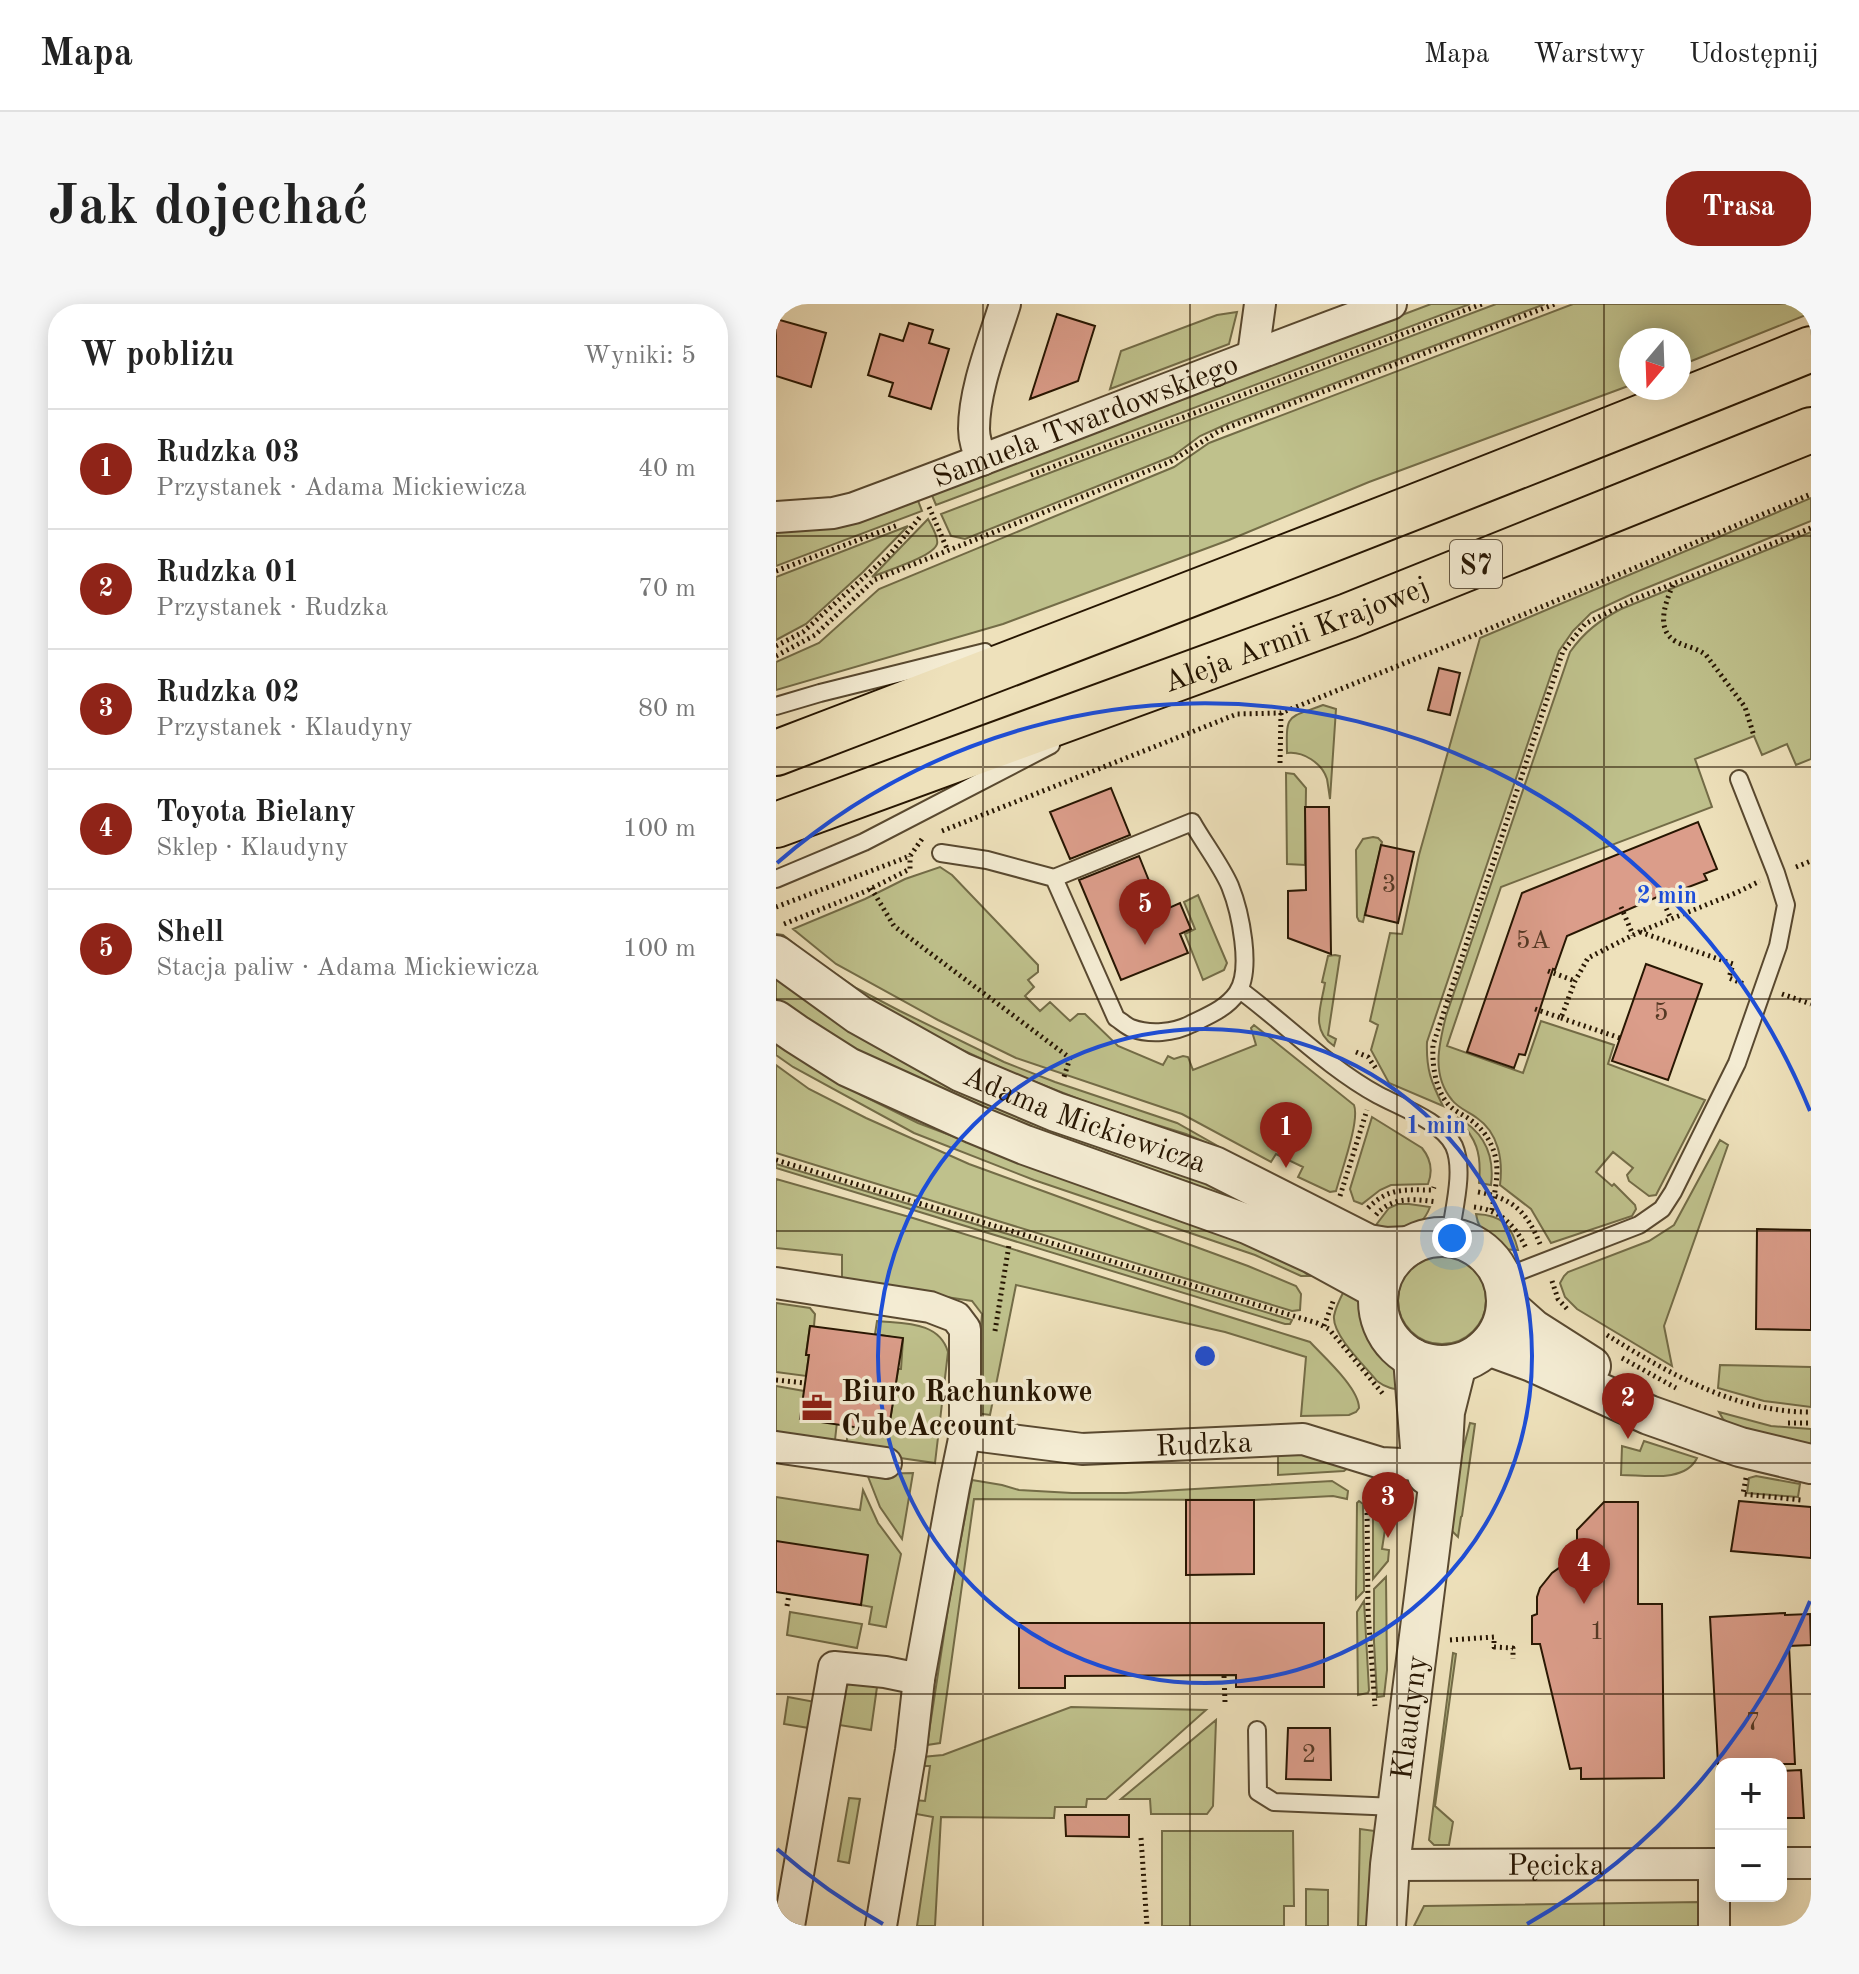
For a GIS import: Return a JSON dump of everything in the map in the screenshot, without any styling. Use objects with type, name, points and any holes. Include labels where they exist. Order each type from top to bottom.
[{"type":"highway","name":"S7","points":[[776,753],[1142,614],[1811,349]]},
{"type":"highway","name":"Aleja Armii Krajowej","points":[[776,825],[1348,616],[1811,430]]},
{"type":"street","points":[[982,460],[974,429],[978,397],[1005,304]]},
{"type":"street","points":[[1253,355],[1260,304]]},
{"type":"street","name":"Samuela Twardowskiego","points":[[776,517],[833,513],[919,484],[1391,304]]},
{"type":"street","name":"Adama Mickiewicza","points":[[785,937],[859,1015],[961,1072],[1056,1112],[1214,1166],[1368,1244],[1409,1246]]},
{"type":"street","name":"Adama Mickiewicza","points":[[776,1020],[848,1067],[974,1124],[1247,1224],[1315,1255],[1379,1290]]},
{"type":"street","points":[[1691,1429],[1545,1338],[1515,1314],[1512,1278],[1472,1245],[1450,1237],[1428,1239],[1409,1246],[1388,1266],[1379,1290],[1378,1306],[1392,1341],[1413,1358],[1431,1364],[1472,1355],[1532,1362],[1649,1415],[1740,1447],[1806,1482]]},
{"type":"street","points":[[1472,1355],[1497,1334],[1504,1320],[1512,1278]]},
{"type":"street","points":[[776,1283],[930,1307],[956,1317],[965,1329],[965,1434],[919,1679],[911,1750],[881,1926]]},
{"type":"street","name":"Klaudyny","points":[[1386,1926],[1390,1865],[1435,1509],[1433,1466],[1445,1412],[1472,1355]]},
{"type":"street","name":"Klaudyny","points":[[1413,1358],[1420,1448],[1433,1466]]},
{"type":"street","name":"Rudzka","points":[[965,1434],[1082,1449],[1303,1439],[1374,1462],[1433,1466]]},
{"type":"street","points":[[776,1447],[886,1463]]},
{"type":"street","points":[[789,1926],[834,1667],[919,1679]]},
{"type":"street","points":[[1787,1863],[1811,1863]]},
{"type":"street","name":"Pęcicka","points":[[1390,1865],[1715,1864]]},
{"type":"street","points":[[1714,1926],[1715,1902]]},
{"type":"lane","points":[[776,706],[1142,614]]},
{"type":"lane","points":[[776,879],[864,842],[1191,673]]},
{"type":"lane","points":[[1512,1278],[1639,1225],[1662,1209],[1737,1063],[1778,946],[1786,905],[1739,779]]},
{"type":"lane","points":[[941,853],[987,860],[1054,878],[1192,822],[1230,885],[1243,934],[1246,965],[1240,990],[1219,1010],[1183,1028],[1167,1032],[1130,1027],[1116,1018],[1054,878]]},
{"type":"lane","points":[[1240,990],[1350,1078],[1448,1136],[1459,1166],[1450,1237]]},
{"type":"lane","points":[[1257,1730],[1258,1792],[1274,1802],[1397,1807]]},
{"type":"path","points":[[1021,478],[1482,304]]},
{"type":"path","points":[[776,656],[815,635],[874,580],[1170,462],[1219,431],[1555,304]]},
{"type":"path","points":[[919,484],[948,551]]},
{"type":"path","points":[[937,833],[1237,714],[1281,713],[1811,494]]},
{"type":"path","points":[[776,571],[931,512]]},
{"type":"path","points":[[776,646],[803,632],[890,554],[920,517]]},
{"type":"path","points":[[1492,1210],[1497,1169],[1493,1150],[1483,1131],[1444,1098],[1435,1074],[1435,1038],[1563,651],[1585,624],[1630,601],[1811,528]]},
{"type":"path","points":[[1673,584],[1664,612],[1664,625],[1675,641],[1706,655],[1740,699],[1754,736]]},
{"type":"path","points":[[1280,763],[1281,713]]},
{"type":"path","points":[[776,907],[910,856],[922,839]]},
{"type":"path","points":[[776,924],[785,937],[910,869],[910,856]]},
{"type":"path","points":[[1561,1018],[1575,981],[1588,958],[1636,933],[1738,892],[1776,873]]},
{"type":"path","points":[[871,888],[894,926],[1070,1058],[1063,1080],[1051,1075]]},
{"type":"path","points":[[1659,892],[1671,919]]},
{"type":"path","points":[[1621,907],[1636,933],[1733,964],[1729,978],[1762,990]]},
{"type":"path","points":[[1548,971],[1575,981]]},
{"type":"path","points":[[1535,1009],[1620,1038]]},
{"type":"path","points":[[1339,1201],[1369,1104]]},
{"type":"path","points":[[776,1160],[1317,1323],[1329,1329],[1378,1388],[1390,1397]]},
{"type":"path","points":[[1364,1213],[1379,1198],[1397,1190],[1433,1190],[1434,1186],[1438,1187]]},
{"type":"path","points":[[1474,1192],[1494,1195],[1512,1203],[1532,1227],[1542,1249]]},
{"type":"path","points":[[1371,1221],[1390,1202],[1413,1199],[1435,1202]]},
{"type":"path","points":[[1473,1206],[1492,1210],[1514,1227],[1512,1278]]},
{"type":"path","points":[[1549,1273],[1558,1299],[1578,1316]]},
{"type":"path","points":[[1600,1330],[1656,1365],[1705,1389],[1789,1412],[1811,1412]]},
{"type":"path","points":[[1618,1355],[1678,1389]]},
{"type":"path","points":[[776,1380],[805,1383]]},
{"type":"path","points":[[1779,1421],[1811,1423]]},
{"type":"path","points":[[1754,1470],[1745,1479],[1743,1494],[1806,1482]]},
{"type":"path","points":[[1371,1480],[1367,1503],[1368,1612],[1376,1710]]},
{"type":"path","points":[[787,1606],[789,1594]]},
{"type":"path","points":[[1450,1640],[1494,1637],[1494,1647],[1513,1648],[1513,1659]]},
{"type":"path","points":[[1224,1676],[1225,1702]]},
{"type":"path","points":[[1141,1838],[1147,1926]]},
{"type":"green space","points":[[1431,304],[1470,304],[936,505],[931,493]]},
{"type":"green space","points":[[1496,304],[1545,304],[1229,423],[1200,436],[1173,456],[965,539],[951,536],[941,514]]},
{"type":"green space","points":[[1573,304],[1811,304],[1811,313],[1691,361],[1691,328],[1619,328],[1619,389],[1369,482],[1229,540],[1003,624],[776,690],[776,662],[819,643],[879,589],[1174,467],[1209,443]]},
{"type":"green space","points":[[1237,312],[1229,344],[1110,389],[1121,351],[1217,315]]},
{"type":"green space","points":[[917,498],[922,511],[776,566],[776,529]]},
{"type":"green space","points":[[1811,498],[1811,521],[1634,593],[1591,613],[1573,631],[1559,651],[1427,1042],[1430,1075],[1443,1106],[1389,1083],[1371,1050],[1378,1025],[1370,1021],[1390,933],[1402,934],[1419,855],[1480,638]]},
{"type":"green space","points":[[928,519],[937,538],[934,549],[918,559],[872,577]]},
{"type":"green space","points":[[908,526],[806,624],[776,640],[776,577]]},
{"type":"green space","points":[[1811,532],[1811,759],[1796,765],[1787,744],[1762,755],[1754,736],[1695,759],[1712,807],[1501,887],[1447,1046],[1523,1073],[1541,1021],[1614,1045],[1608,1064],[1705,1100],[1656,1195],[1649,1196],[1629,1181],[1627,1175],[1633,1168],[1613,1152],[1596,1172],[1612,1186],[1614,1184],[1635,1205],[1632,1216],[1551,1243],[1531,1209],[1500,1185],[1500,1157],[1495,1139],[1484,1124],[1452,1100],[1441,1080],[1438,1059],[1446,1016],[1570,652],[1593,627],[1621,609]]},
{"type":"green space","points":[[1323,705],[1336,709],[1330,799],[1327,779],[1321,768],[1305,756],[1287,753],[1287,730],[1291,719]]},
{"type":"green space","points":[[1286,773],[1294,774],[1306,788],[1305,865],[1287,864]]},
{"type":"green space","points":[[1373,837],[1382,842],[1363,922],[1357,917],[1356,850],[1363,839]]},
{"type":"green space","points":[[940,867],[952,875],[1038,965],[1038,972],[1028,980],[1034,987],[1025,996],[1040,1011],[1050,1002],[1070,1021],[1078,1014],[1085,1014],[1118,1046],[1163,1065],[1168,1056],[1174,1059],[1188,1057],[1193,1070],[1256,1045],[1251,1028],[1254,1025],[1354,1105],[1352,1134],[1336,1191],[1330,1192],[1298,1177],[1303,1167],[1276,1154],[1271,1162],[1182,1114],[1016,1058],[938,1020],[836,964],[793,929],[905,879]]},
{"type":"green space","points":[[1198,895],[1227,963],[1224,970],[1203,980],[1185,934],[1195,929],[1184,902]]},
{"type":"green space","points":[[776,934],[783,935],[856,988],[1004,1062],[1177,1123],[1232,1154],[1186,1134],[1099,1107],[958,1048],[868,1000]]},
{"type":"green space","points":[[1328,956],[1340,956],[1328,1035],[1336,1039],[1334,1046],[1322,1033],[1319,1018]]},
{"type":"green space","points":[[776,976],[1332,1241],[1327,1251],[1191,1183],[1044,1134],[930,1091],[822,1032],[776,1000]]},
{"type":"green space","points":[[776,1041],[861,1095],[918,1123],[1280,1252],[1309,1276],[1301,1276],[1255,1255],[1034,1180],[914,1133],[793,1067],[776,1055]]},
{"type":"green space","points":[[776,1065],[809,1089],[969,1164],[1296,1286],[1301,1294],[1300,1310],[1292,1311],[776,1153]]},
{"type":"green space","points":[[1372,1117],[1422,1148],[1431,1170],[1428,1184],[1391,1185],[1362,1204],[1354,1201],[1350,1189]]},
{"type":"green space","points":[[1457,1117],[1474,1130],[1486,1145],[1491,1163],[1491,1185],[1479,1183],[1480,1163],[1476,1147]]},
{"type":"green space","points":[[1720,1140],[1728,1145],[1664,1326],[1672,1366],[1577,1309],[1565,1297],[1560,1283],[1568,1272],[1649,1241],[1674,1225]]},
{"type":"green space","points":[[776,1164],[1292,1320],[1290,1324],[1285,1324],[776,1168]]},
{"type":"green space","points":[[776,1179],[913,1218],[1310,1342],[1347,1382],[1359,1408],[1349,1415],[1301,1416],[1306,1357],[1225,1332],[1016,1285],[990,1415],[976,1413],[982,1314],[972,1301],[842,1281],[842,1255],[776,1248]]},
{"type":"green space","points":[[1398,1204],[1430,1207],[1421,1222],[1408,1229],[1376,1225],[1389,1208]]},
{"type":"green space","points":[[1476,1214],[1505,1223],[1513,1234],[1518,1250],[1503,1248],[1490,1240],[1481,1229]]},
{"type":"green space","points":[[1442,1256],[1459,1259],[1473,1269],[1483,1283],[1486,1300],[1483,1317],[1473,1331],[1459,1341],[1442,1344],[1425,1341],[1411,1331],[1401,1317],[1398,1300],[1401,1283],[1411,1269],[1425,1259]]},
{"type":"green space","points":[[1347,1285],[1359,1298],[1375,1340],[1395,1363],[1404,1390],[1390,1388],[1377,1381],[1338,1332],[1334,1316]]},
{"type":"green space","points":[[776,1303],[810,1308],[815,1314],[814,1326],[810,1326],[806,1376],[776,1372]]},
{"type":"green space","points":[[877,1321],[929,1329],[937,1334],[948,1352],[935,1463],[845,1450],[850,1423],[861,1425],[861,1430],[888,1434],[898,1369],[901,1369],[903,1339],[875,1334]]},
{"type":"green space","points":[[1720,1365],[1811,1367],[1811,1407],[1764,1401],[1718,1388]]},
{"type":"green space","points":[[776,1386],[804,1391],[837,1422],[834,1449],[785,1438],[776,1430]]},
{"type":"green space","points":[[1719,1412],[1771,1426],[1811,1429],[1811,1448],[1734,1427]]},
{"type":"green space","points":[[1470,1423],[1475,1424],[1458,1537],[1450,1529],[1453,1487]]},
{"type":"green space","points":[[1644,1441],[1697,1458],[1691,1466],[1674,1474],[1621,1475],[1622,1446],[1640,1451]]},
{"type":"green space","points":[[1278,1454],[1305,1455],[1348,1468],[1344,1471],[1278,1475]]},
{"type":"green space","points":[[913,1473],[902,1539],[880,1507],[867,1474]]},
{"type":"green space","points":[[1756,1476],[1800,1484],[1798,1497],[1747,1493],[1749,1478]]},
{"type":"green space","points":[[972,1480],[1019,1490],[1072,1493],[1126,1493],[1332,1481],[1348,1491],[1347,1499],[1333,1496],[1254,1500],[974,1499],[940,1743],[927,1745]]},
{"type":"green space","points":[[863,1490],[878,1523],[901,1554],[886,1627],[869,1624],[872,1607],[861,1605],[776,1541],[776,1497],[860,1510]]},
{"type":"green space","points":[[1357,1503],[1363,1504],[1364,1591],[1356,1599]]},
{"type":"green space","points":[[1373,1510],[1386,1523],[1382,1549],[1389,1550],[1388,1561],[1373,1579]]},
{"type":"green space","points":[[1386,1577],[1387,1670],[1384,1696],[1377,1697],[1374,1589]]},
{"type":"green space","points":[[1364,1601],[1369,1690],[1358,1695],[1357,1612]]},
{"type":"green space","points":[[790,1612],[862,1624],[857,1648],[787,1635]]},
{"type":"green space","points":[[1453,1653],[1456,1654],[1435,1806],[1453,1822],[1449,1845],[1434,1845],[1429,1840]]},
{"type":"green space","points":[[853,1682],[877,1687],[871,1730],[839,1725],[845,1684]]},
{"type":"green space","points":[[788,1697],[815,1702],[809,1728],[784,1724]]},
{"type":"green space","points":[[1071,1707],[1206,1710],[1106,1799],[1087,1799],[1086,1807],[1055,1807],[1054,1818],[941,1817],[935,1926],[917,1926],[933,1817],[911,1813],[915,1800],[925,1801],[930,1766],[920,1766],[922,1757],[943,1755]]},
{"type":"green space","points":[[1216,1720],[1213,1806],[1207,1814],[1151,1814],[1150,1799],[1121,1799]]},
{"type":"green space","points":[[849,1798],[860,1799],[849,1863],[838,1861]]},
{"type":"green space","points":[[1360,1829],[1375,1831],[1368,1926],[1358,1926]]},
{"type":"green space","points":[[1162,1831],[1293,1831],[1294,1906],[1284,1906],[1284,1926],[1162,1926]]},
{"type":"green space","points":[[1306,1889],[1328,1890],[1328,1926],[1306,1926]]},
{"type":"green space","points":[[1700,1902],[1700,1926],[1414,1926],[1424,1906]]},
{"type":"building","points":[[1057,314],[1095,326],[1078,381],[1030,399]]},
{"type":"building","points":[[776,319],[826,333],[811,387],[776,376]]},
{"type":"building","points":[[909,323],[933,330],[929,343],[949,349],[931,409],[889,396],[893,383],[868,375],[880,334],[903,341]]},
{"type":"building","points":[[1439,668],[1460,673],[1450,715],[1428,710]]},
{"type":"building","points":[[1111,788],[1130,835],[1070,859],[1050,812]]},
{"type":"building","points":[[1305,807],[1329,807],[1331,954],[1288,938],[1288,891],[1306,890]]},
{"type":"building","points":[[1698,822],[1717,869],[1704,874],[1707,880],[1664,894],[1567,936],[1525,1055],[1519,1054],[1514,1068],[1467,1052],[1522,893]]},
{"type":"building","points":[[1381,845],[1414,852],[1398,923],[1365,915]]},
{"type":"building","points":[[1139,856],[1160,908],[1180,903],[1191,929],[1180,934],[1188,953],[1121,980],[1079,880]]},
{"type":"building","points":[[1646,964],[1702,984],[1668,1080],[1612,1061]]},
{"type":"building","points":[[1757,1229],[1811,1230],[1811,1330],[1756,1329]]},
{"type":"building","points":[[810,1326],[903,1338],[888,1434],[800,1419]]},
{"type":"building","points":[[1186,1500],[1254,1500],[1254,1574],[1186,1575]]},
{"type":"building","points":[[1739,1501],[1811,1507],[1811,1558],[1731,1551]]},
{"type":"building","points":[[1604,1502],[1638,1502],[1638,1604],[1662,1604],[1664,1778],[1581,1779],[1581,1768],[1570,1769],[1540,1644],[1532,1644],[1532,1616],[1537,1614],[1540,1588],[1552,1573],[1577,1561],[1577,1530]]},
{"type":"building","points":[[776,1541],[868,1555],[861,1605],[776,1592]]},
{"type":"building","points":[[1810,1614],[1811,1645],[1789,1646],[1795,1764],[1787,1764],[1787,1758],[1718,1758],[1710,1617]]},
{"type":"building","points":[[1019,1623],[1324,1623],[1324,1687],[1236,1687],[1236,1675],[1065,1676],[1065,1688],[1019,1688]]},
{"type":"building","points":[[1288,1728],[1330,1728],[1331,1780],[1286,1779]]},
{"type":"building","points":[[1801,1770],[1804,1818],[1787,1818],[1787,1771]]},
{"type":"building","points":[[1065,1815],[1129,1815],[1129,1837],[1066,1836]]},
{"type":"place","name":"Shell","points":[[1145,945]]},
{"type":"place","name":"Rudzka 03","points":[[1286,1168]]},
{"type":"place","name":"Biuro Rachunkowe CubeAccount","points":[[817,1408]]},
{"type":"place","name":"Rudzka 01","points":[[1628,1439]]},
{"type":"place","name":"Rudzka 02","points":[[1388,1538]]},
{"type":"place","name":"Toyota Bielany","points":[[1584,1604]]}]
